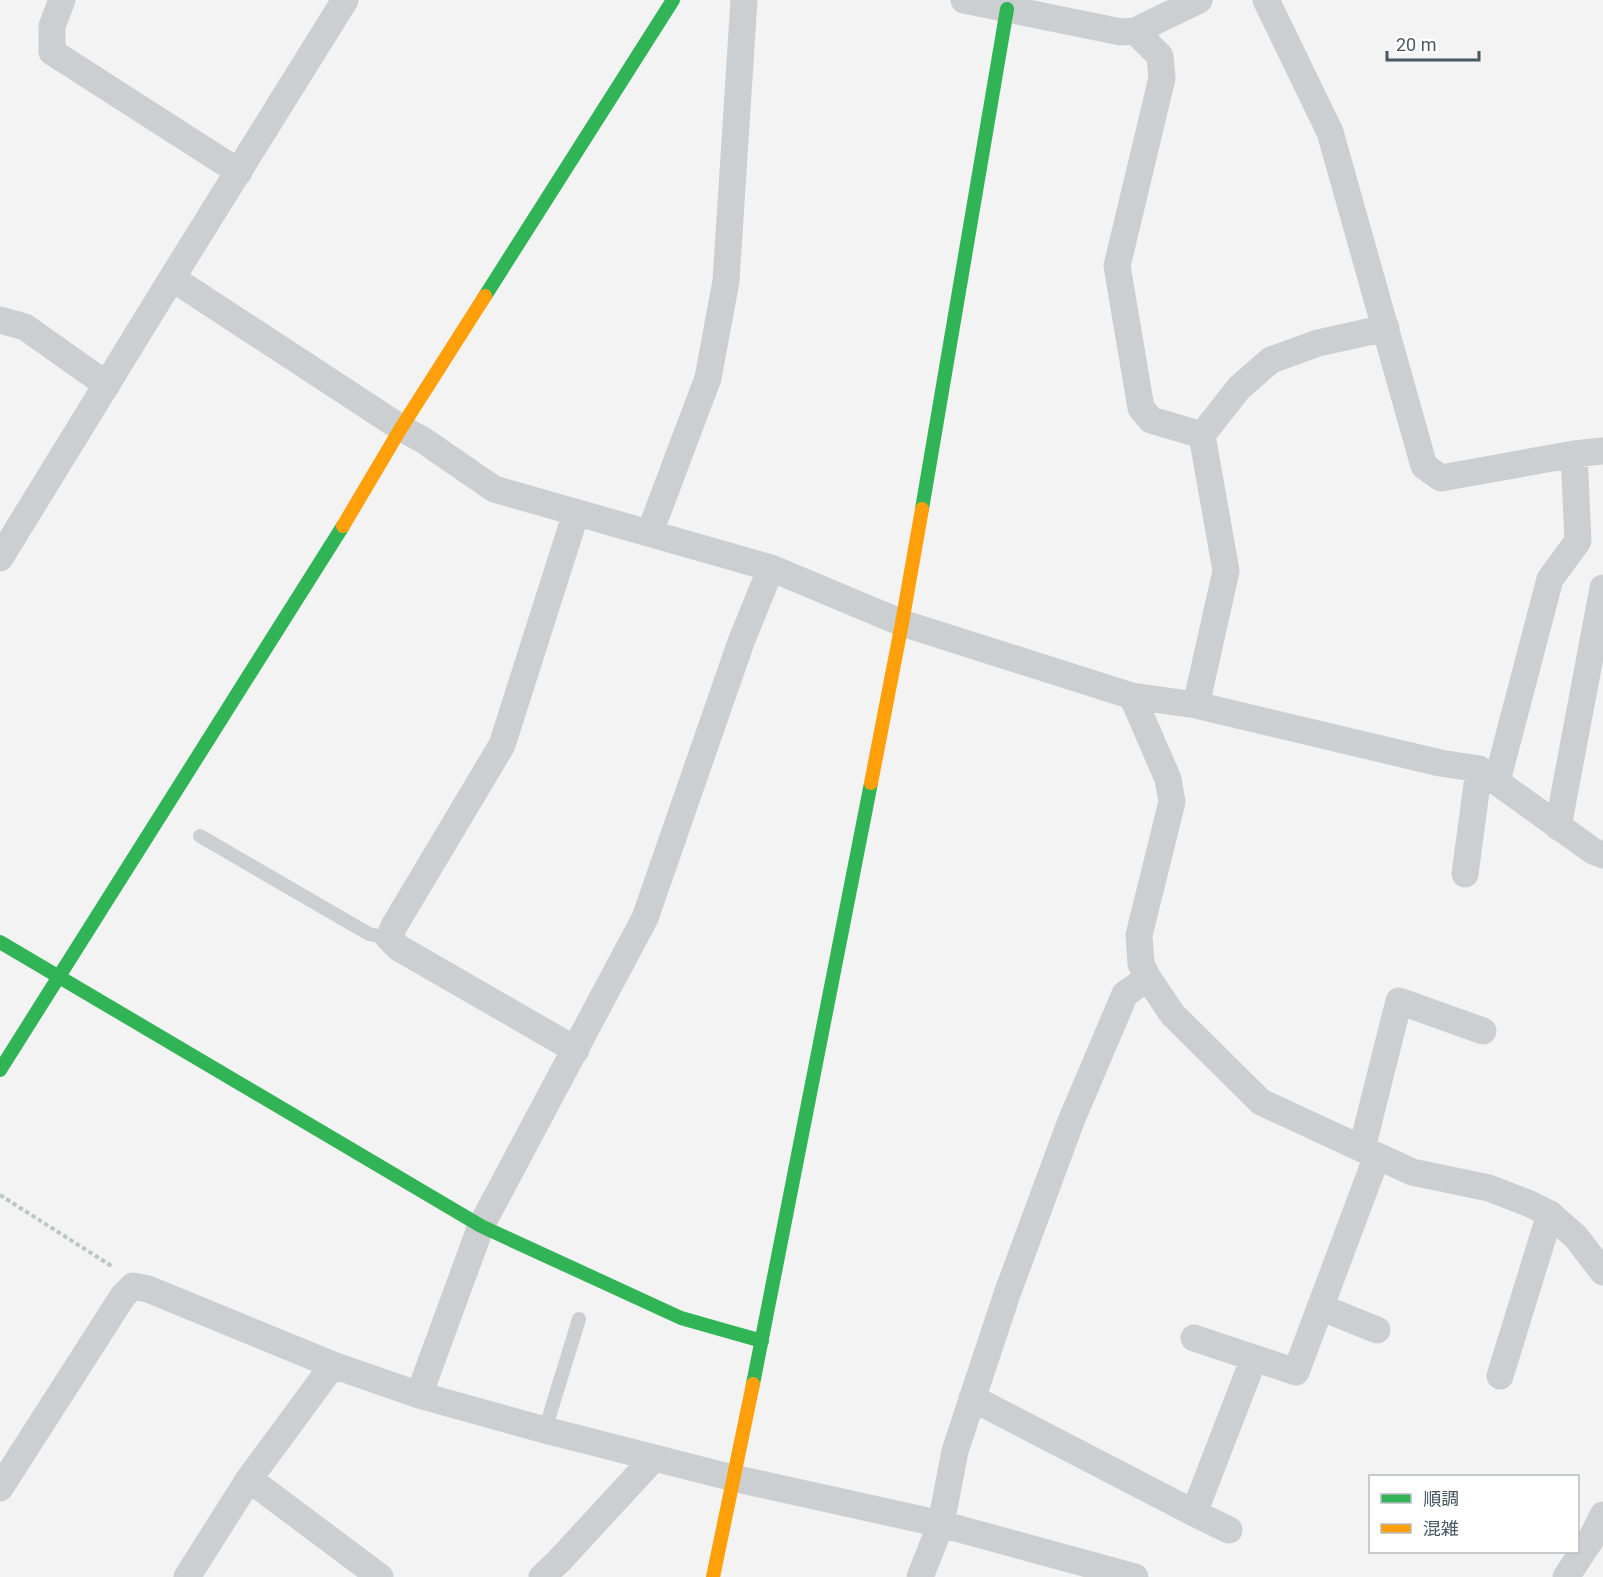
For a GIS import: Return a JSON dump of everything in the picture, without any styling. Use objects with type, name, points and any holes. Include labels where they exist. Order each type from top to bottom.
[{"type":"street","points":[[62,0],[52,26],[52,52],[239,172]]},
{"type":"street","points":[[0,558],[345,0]]},
{"type":"street","points":[[0,1070],[345,523],[401,428],[673,0]]},
{"type":"street","points":[[650,532],[708,378],[726,281],[744,0]]},
{"type":"street","points":[[964,0],[1008,4],[1121,32],[1136,31],[1199,0]]},
{"type":"street","points":[[1266,0],[1330,132],[1425,466],[1441,478],[1574,454],[1603,451]]},
{"type":"street","points":[[713,1577],[762,1341],[902,623],[1008,4]]},
{"type":"street","points":[[1136,31],[1160,56],[1162,78],[1117,266],[1141,408],[1151,420],[1202,435]]},
{"type":"street","points":[[172,278],[401,428],[423,440],[494,489],[771,567],[902,623],[1132,696],[1196,705],[1488,775],[1593,851],[1603,855]]},
{"type":"street","points":[[0,320],[25,327],[107,385]]},
{"type":"street","points":[[1196,705],[1226,571],[1202,435],[1239,388],[1271,360],[1318,343],[1386,328]]},
{"type":"street","points":[[1465,874],[1488,775],[1550,579],[1578,541],[1574,454]]},
{"type":"street","points":[[576,513],[502,745],[388,938],[399,948],[576,1050]]},
{"type":"street","points":[[419,1395],[481,1226],[645,918],[741,642],[771,567]]},
{"type":"street","points":[[1558,826],[1603,588]]},
{"type":"street","points":[[1132,696],[1168,779],[1172,801],[1139,935],[1141,964],[1173,1015],[1261,1102],[1412,1172],[1489,1188],[1530,1204],[1550,1214],[1601,1264]]},
{"type":"street","points":[[0,942],[481,1226],[681,1318],[762,1341]]},
{"type":"street","points":[[920,1577],[941,1524],[955,1451],[972,1398],[1007,1294],[1071,1121],[1125,994],[1148,978]]},
{"type":"street","points":[[1194,1338],[1296,1372],[1320,1307],[1369,1152],[1399,1001],[1483,1031]]},
{"type":"street","points":[[1500,1376],[1550,1214]]},
{"type":"street","points":[[0,1488],[123,1296],[133,1286],[148,1289],[333,1365],[419,1395],[734,1478],[941,1524],[1136,1577]]},
{"type":"street","points":[[1320,1307],[1377,1330]]},
{"type":"street","points":[[1194,1513],[1254,1358]]},
{"type":"street","points":[[187,1577],[249,1479],[333,1365]]},
{"type":"street","points":[[972,1398],[1229,1530]]},
{"type":"street","points":[[542,1577],[654,1458]]},
{"type":"street","points":[[249,1479],[380,1577]]},
{"type":"street","points":[[1566,1577],[1596,1544],[1603,1515]]},
{"type":"lane","points":[[200,836],[369,934],[388,938]]},
{"type":"lane","points":[[545,1430],[579,1319]]},
{"type":"path","points":[[0,1195],[121,1272],[133,1286]]},
{"type":"traffic: fast","points":[[485,296],[673,0]]},
{"type":"traffic: fast","points":[[922,509],[1007,9]]},
{"type":"traffic: fast","points":[[0,1070],[343,526]]},
{"type":"traffic: fast","points":[[753,1384],[871,783]]},
{"type":"traffic: fast","points":[[0,942],[481,1226],[681,1318],[762,1341]]},
{"type":"traffic: slow","points":[[343,526],[401,428],[485,296]]},
{"type":"traffic: slow","points":[[871,783],[922,509]]},
{"type":"traffic: slow","points":[[713,1577],[753,1384]]}]
